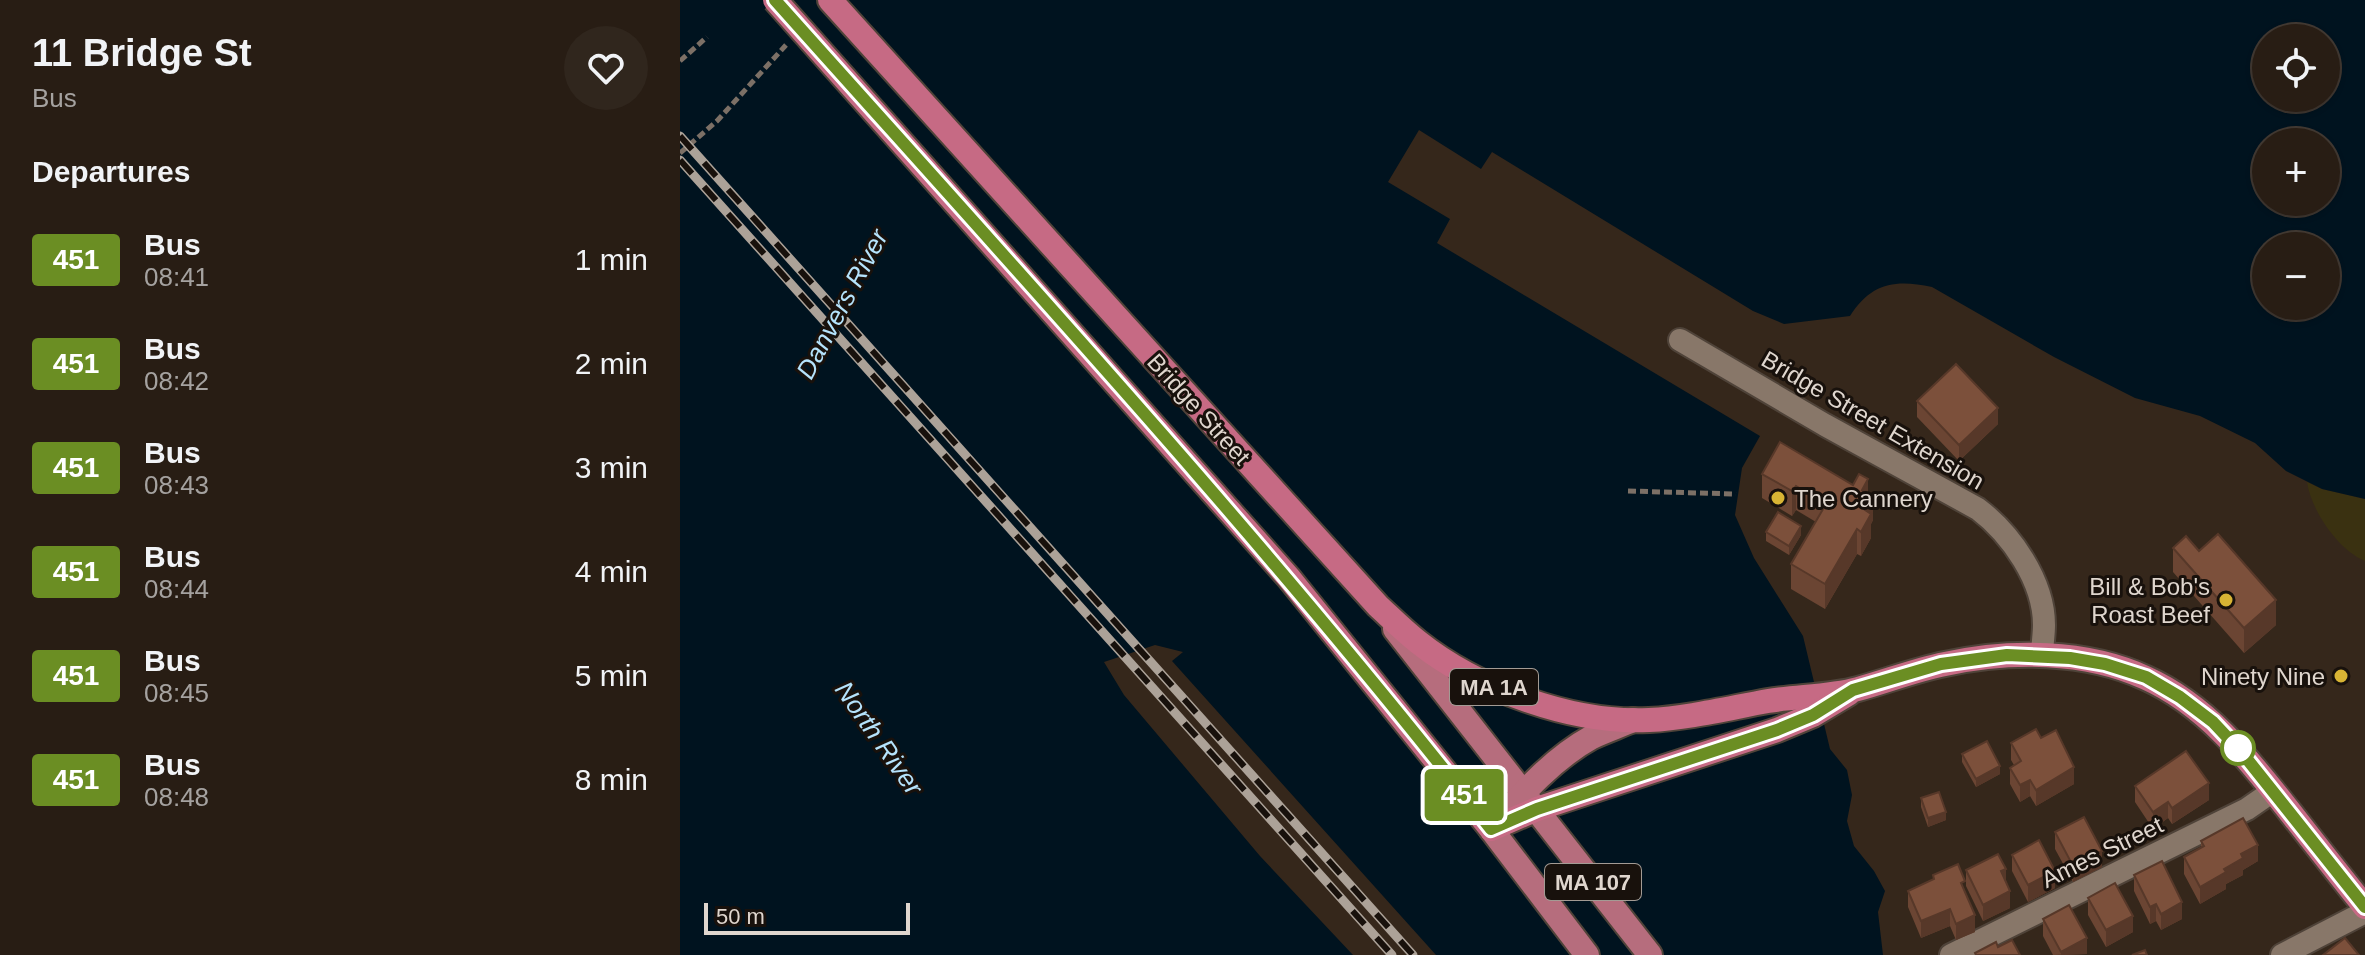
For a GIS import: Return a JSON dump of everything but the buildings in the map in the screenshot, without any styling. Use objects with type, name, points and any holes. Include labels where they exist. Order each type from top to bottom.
[{"type":"highway","name":"Bridge Street","points":[[775,0],[1289,578],[1491,829],[1530,801],[1777,730],[1813,715],[1853,690]]},
{"type":"highway","name":"Bridge Street","points":[[830,0],[1378,606],[1420,643],[1495,687],[1564,710],[1594,717],[1633,720],[1670,718],[1790,697],[1853,690],[1972,658],[2042,656],[2105,664],[2146,677],[2213,722],[2273,791],[2365,910]]},
{"type":"main road","name":"MA 107","points":[[1378,606],[1650,955]]},
{"type":"main road","name":"Bridge Street","points":[[1530,801],[1572,750],[1633,720]]},
{"type":"main road","name":"MA 107","points":[[1491,829],[1587,955]]},
{"type":"street","name":"Bridge Street Extension","points":[[1680,340],[1837,432],[1978,509],[1992,520],[2028,568],[2040,595],[2044,623],[2042,656]]},
{"type":"street","name":"Ames Street","points":[[1951,955],[2247,809],[2273,791]]},
{"type":"street","points":[[2282,955],[2365,910]]},
{"type":"path","points":[[680,61],[707,37]]},
{"type":"path","points":[[680,153],[717,121],[787,44]]},
{"type":"path","points":[[1628,491],[1736,494]]},
{"type":"sand","points":[[2307,482],[2322,489],[2365,499],[2365,561],[2345,548],[2327,528],[2314,505]]},
{"type":"water","points":[[680,0],[2365,0],[2365,499],[2322,489],[2286,471],[2255,443],[2200,416],[2135,398],[2054,357],[1932,287],[1907,284],[1885,286],[1866,296],[1850,316],[1784,324],[1753,311],[1492,152],[1481,169],[1419,130],[1388,182],[1450,219],[1437,243],[1760,436],[1742,468],[1735,515],[1754,558],[1803,636],[1830,749],[1847,770],[1852,795],[1847,821],[1854,846],[1885,891],[1878,912],[1883,955],[1436,955],[1172,661],[1183,652],[1155,645],[1104,662],[1124,695],[1260,856],[1353,955],[680,955]]},
{"type":"railway","points":[[680,136],[1413,955]]},
{"type":"railway","points":[[680,160],[1392,955]]},
{"type":"bus line","name":"451","points":[[775,0],[1289,578],[1491,829],[1537,809],[1777,730],[1813,715],[1853,690],[1941,664],[2007,655],[2070,658],[2105,664],[2146,677],[2213,722],[2243,754],[2365,907]]},
{"type":"place","name":"The Cannery","points":[[1778,498]]},
{"type":"place","name":"Bill & Bob's Roast Beef","points":[[2226,600]]},
{"type":"place","name":"Ninety Nine","points":[[2341,676]]},
{"type":"water label","name":"Danvers River","points":[[842,304]]},
{"type":"water label","name":"North River","points":[[879,738]]}]
